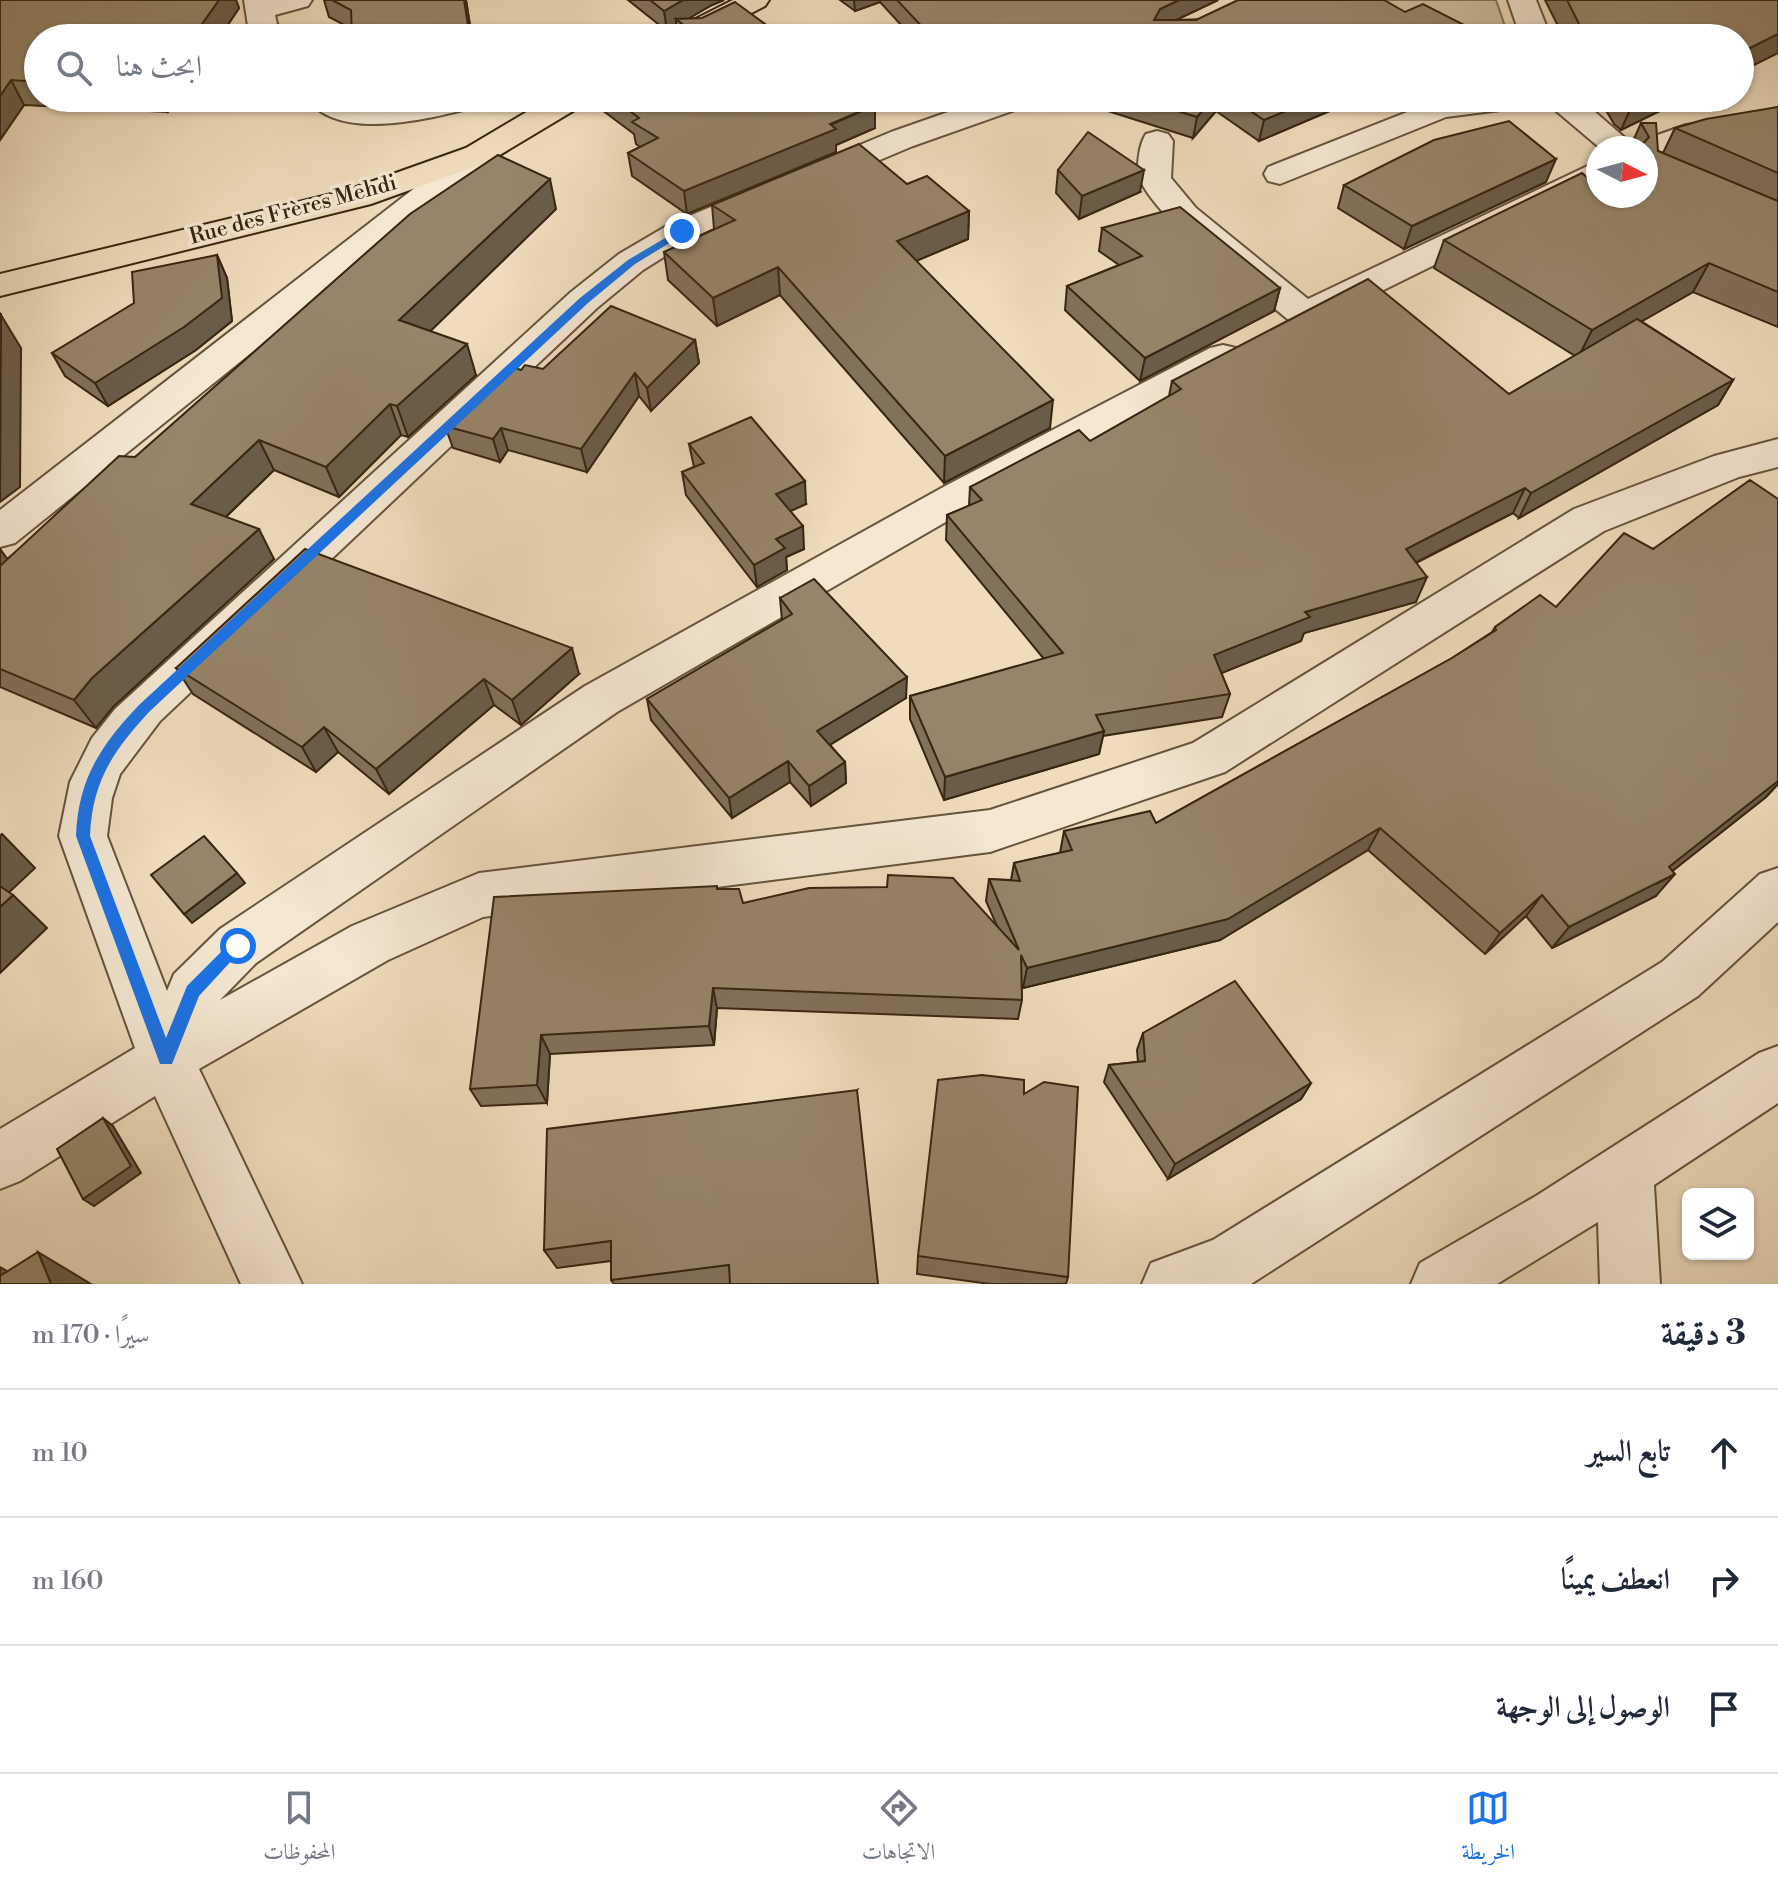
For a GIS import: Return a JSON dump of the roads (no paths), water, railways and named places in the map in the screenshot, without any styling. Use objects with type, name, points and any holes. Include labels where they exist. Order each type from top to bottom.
[{"type":"main road","points":[[708,24],[755,0]]},
{"type":"main road","name":"Rue des Frères Mehdi","points":[[0,285],[359,197],[477,155],[549,112]]},
{"type":"street","points":[[258,6],[298,0]]},
{"type":"street","points":[[1522,0],[1531,24]]},
{"type":"street","points":[[362,112],[393,112]]},
{"type":"street","points":[[272,1284],[166,1059],[83,836],[84,806],[96,771],[120,734],[144,708],[561,322],[631,262],[682,231],[902,139],[978,112]]},
{"type":"street","points":[[1280,174],[1430,112]]},
{"type":"street","points":[[1577,112],[1605,136]]},
{"type":"street","points":[[1658,144],[1698,132],[1778,122]]},
{"type":"street","points":[[1157,141],[1155,179],[1184,215],[1304,314]]},
{"type":"street","points":[[0,532],[477,155]]},
{"type":"street","points":[[166,1059],[193,991],[238,946],[601,699],[961,495],[1304,314],[1586,178]]},
{"type":"street","points":[[0,1161],[166,1059],[370,943],[479,895],[990,831],[1208,758],[1589,520],[1728,466],[1778,453]]},
{"type":"street","points":[[1172,1284],[1229,1264],[1680,979],[1778,890]]},
{"type":"street","points":[[1441,1284],[1778,1072]]},
{"type":"street","points":[[1625,1171],[1630,1284]]}]
